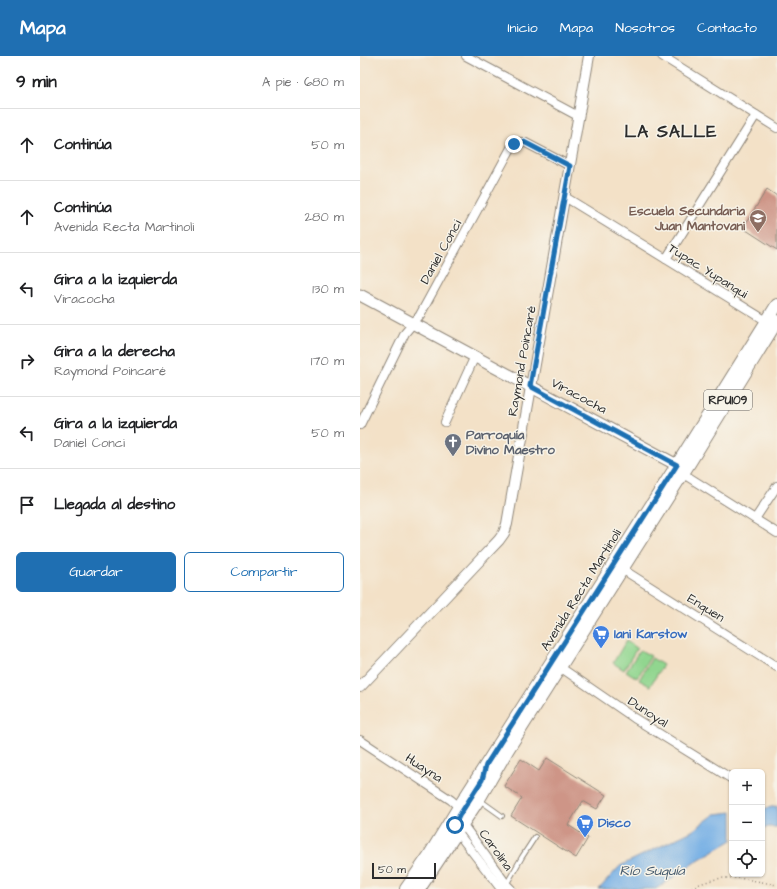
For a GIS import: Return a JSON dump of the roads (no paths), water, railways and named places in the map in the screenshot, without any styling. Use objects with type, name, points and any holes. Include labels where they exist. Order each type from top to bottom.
[{"type":"main road","name":"Viracocha","points":[[360,295],[475,356],[680,469]]},
{"type":"main road","name":"Avenida Recta Martinoli","points":[[406,889],[443,834],[479,799],[556,665],[774,324],[777,305]]},
{"type":"main road","name":"Avenida Recta Martinoli","points":[[418,889],[459,820],[486,765],[622,569],[680,469]]},
{"type":"street","points":[[466,56],[578,116]]},
{"type":"street","name":"Raymond Poincaré","points":[[360,687],[504,533],[589,56]]},
{"type":"street","points":[[662,56],[777,128]]},
{"type":"street","points":[[666,259],[756,115]]},
{"type":"street","name":"Daniel Conci","points":[[360,425],[406,333],[420,315],[514,144],[517,142],[524,142],[570,166]]},
{"type":"street","name":"Tupac Yupanqui","points":[[565,197],[774,324]]},
{"type":"street","points":[[445,422],[475,356]]},
{"type":"street","name":"Viracocha","points":[[680,469],[777,533]]},
{"type":"street","points":[[755,519],[777,486]]},
{"type":"street","name":"Enquen","points":[[622,569],[777,668]]},
{"type":"street","name":"Dunoyal","points":[[556,665],[634,718],[729,777]]},
{"type":"street","name":"Huayna","points":[[360,740],[459,820]]},
{"type":"street","name":"Carolina","points":[[459,820],[505,888]]},
{"type":"lane","points":[[479,799],[502,816]]},
{"type":"lane","points":[[505,888],[535,837]]},
{"type":"water","points":[[777,806],[777,827],[765,828],[765,808]]},
{"type":"water","name":"Río Suquía","points":[[729,812],[729,842],[698,860],[656,889],[598,889],[620,866],[692,831],[715,814]]},
{"type":"place","name":"Escuela Secundaria Juan Mantovani","points":[[758,233]]},
{"type":"place","name":"Parroquía Divino Maestro","points":[[453,457]]},
{"type":"place","name":"Iani Karstow","points":[[601,649]]},
{"type":"place","name":"Disco","points":[[585,838]]},
{"type":"district","name":"LA SALLE","points":[[671,132]]}]
